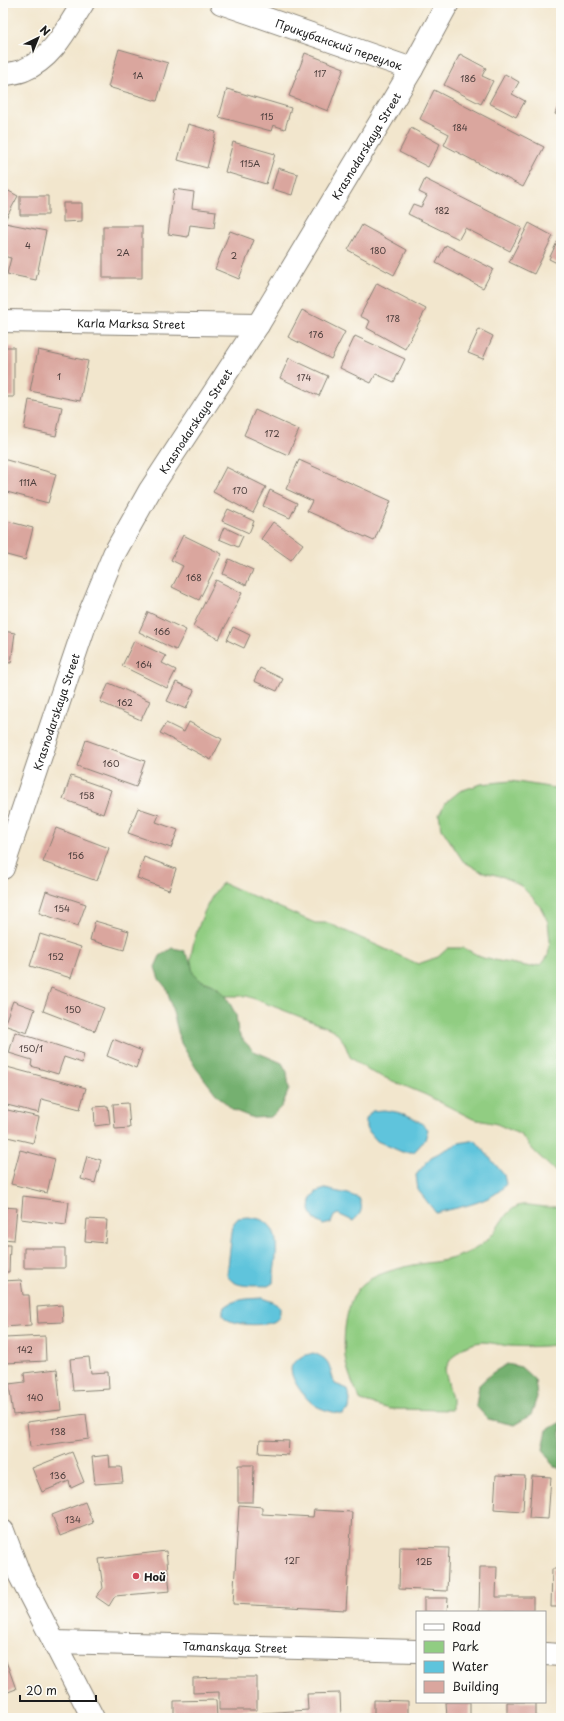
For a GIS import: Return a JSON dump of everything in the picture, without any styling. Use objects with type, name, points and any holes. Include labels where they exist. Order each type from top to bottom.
[{"type":"street","points":[[3,75],[23,71],[35,65],[48,55],[57,44],[83,3]]},
{"type":"street","name":"Прикубанский переулок","points":[[221,3],[412,69]]},
{"type":"street","name":"Krasnodarskaya Street","points":[[3,868],[87,619],[114,554],[150,490],[258,325],[412,69],[448,3]]},
{"type":"street","name":"Karla Marksa Street","points":[[3,321],[258,325]]},
{"type":"street","points":[[3,1531],[11,1576],[54,1642],[93,1718]]},
{"type":"street","name":"Tamanskaya Street","points":[[54,1642],[416,1651]]},
{"type":"street","points":[[546,1654],[561,1655]]},
{"type":"green space","points":[[511,781],[561,789],[561,1177],[533,1150],[521,1135],[497,1124],[473,1119],[426,1095],[369,1071],[350,1057],[344,1042],[334,1030],[247,996],[226,996],[212,984],[195,977],[191,966],[191,954],[194,941],[204,912],[217,889],[223,883],[315,923],[328,923],[418,964],[438,957],[448,948],[464,948],[483,958],[531,967],[542,964],[548,956],[550,941],[548,922],[541,908],[521,886],[504,877],[480,871],[463,861],[442,829],[439,815],[445,803],[460,791],[481,784]]},
{"type":"green space","points":[[172,948],[183,950],[191,962],[193,973],[200,980],[215,986],[226,996],[236,1015],[238,1032],[244,1041],[254,1051],[282,1063],[287,1072],[289,1089],[282,1106],[271,1117],[253,1118],[233,1110],[216,1094],[196,1068],[181,1043],[167,989],[159,979],[155,967],[160,956]]},
{"type":"green space","points":[[561,1202],[561,1344],[522,1347],[482,1342],[469,1345],[459,1351],[451,1359],[445,1370],[452,1399],[452,1410],[390,1409],[361,1401],[351,1380],[347,1367],[344,1335],[348,1311],[357,1291],[363,1284],[378,1275],[389,1271],[412,1265],[446,1260],[471,1251],[483,1244],[505,1216],[518,1206],[526,1205],[554,1207],[559,1206]]},
{"type":"green space","points":[[507,1364],[521,1367],[535,1380],[537,1397],[531,1415],[514,1425],[488,1419],[476,1406],[479,1385],[492,1373]]},
{"type":"green space","points":[[561,1422],[561,1470],[553,1465],[543,1449],[547,1430]]},
{"type":"water","points":[[384,1110],[408,1115],[428,1129],[425,1140],[414,1152],[402,1152],[377,1141],[366,1128],[366,1119],[372,1111]]},
{"type":"water","points":[[475,1140],[504,1175],[506,1184],[492,1196],[484,1200],[436,1213],[418,1190],[416,1175],[431,1157],[459,1143]]},
{"type":"water","points":[[325,1189],[359,1198],[361,1202],[361,1211],[358,1216],[353,1221],[338,1214],[334,1216],[331,1223],[323,1225],[314,1219],[310,1210],[311,1198],[316,1192]]},
{"type":"water","points":[[248,1217],[264,1221],[270,1226],[274,1233],[276,1240],[276,1258],[273,1283],[268,1286],[239,1284],[230,1279],[227,1275],[233,1224],[238,1218]]},
{"type":"water","points":[[262,1298],[273,1302],[280,1307],[280,1313],[277,1320],[270,1323],[256,1325],[232,1321],[226,1319],[223,1315],[223,1309],[231,1303],[241,1300]]},
{"type":"water","points":[[313,1353],[327,1361],[335,1384],[348,1389],[350,1400],[349,1409],[342,1414],[331,1412],[313,1404],[294,1381],[291,1370],[292,1365],[304,1356]]},
{"type":"building","points":[[119,49],[168,63],[157,101],[108,87]]},
{"type":"building","points":[[305,53],[344,68],[328,111],[289,96]]},
{"type":"building","points":[[460,54],[486,68],[482,76],[493,81],[481,104],[444,85]]},
{"type":"building","points":[[505,74],[519,82],[512,94],[525,101],[516,117],[489,103]]},
{"type":"building","points":[[227,89],[291,108],[285,129],[273,125],[271,131],[219,117]]},
{"type":"building","points":[[434,90],[544,147],[523,187],[444,145],[449,134],[420,119]]},
{"type":"building","points":[[561,99],[561,116],[555,114]]},
{"type":"building","points":[[188,124],[216,132],[207,168],[178,160]]},
{"type":"building","points":[[411,128],[440,144],[428,167],[399,152]]},
{"type":"building","points":[[233,142],[275,154],[266,184],[225,172]]},
{"type":"building","points":[[278,168],[298,174],[292,195],[272,189]]},
{"type":"building","points":[[425,179],[522,228],[510,251],[465,228],[459,239],[408,214],[413,204],[421,207],[427,196],[419,192]]},
{"type":"building","points":[[3,188],[18,196],[5,220],[3,219]]},
{"type":"building","points":[[174,189],[194,192],[192,208],[216,211],[214,228],[190,225],[188,237],[168,234]]},
{"type":"building","points":[[20,196],[48,196],[48,215],[20,215]]},
{"type":"building","points":[[63,203],[82,203],[82,221],[63,222]]},
{"type":"building","points":[[5,223],[46,231],[36,280],[7,274],[11,258],[3,256],[3,233]]},
{"type":"building","points":[[529,223],[553,236],[534,274],[509,262]]},
{"type":"building","points":[[362,225],[407,250],[394,275],[348,250]]},
{"type":"building","points":[[103,226],[142,226],[142,278],[103,278]]},
{"type":"building","points":[[230,231],[254,240],[239,279],[215,269]]},
{"type":"building","points":[[561,234],[561,265],[549,259]]},
{"type":"building","points":[[446,245],[493,269],[483,288],[436,263]]},
{"type":"building","points":[[377,283],[426,309],[405,349],[367,328],[370,321],[360,316]]},
{"type":"building","points":[[302,310],[345,332],[331,359],[288,337]]},
{"type":"building","points":[[479,329],[493,336],[483,359],[468,353]]},
{"type":"building","points":[[355,336],[405,359],[394,382],[376,374],[371,383],[340,368]]},
{"type":"building","points":[[3,347],[14,347],[14,397],[3,397]]},
{"type":"building","points":[[38,350],[88,361],[80,401],[30,391]]},
{"type":"building","points":[[289,358],[328,376],[319,396],[280,378]]},
{"type":"building","points":[[29,400],[62,407],[56,436],[24,429]]},
{"type":"building","points":[[255,410],[299,430],[288,455],[244,435]]},
{"type":"building","points":[[3,459],[56,474],[48,503],[3,491]]},
{"type":"building","points":[[299,460],[391,501],[374,541],[307,511],[312,501],[286,489]]},
{"type":"building","points":[[226,467],[266,487],[253,513],[213,492]]},
{"type":"building","points":[[270,490],[297,503],[290,518],[263,506]]},
{"type":"building","points":[[228,509],[254,521],[249,533],[222,521]]},
{"type":"building","points":[[3,520],[33,528],[25,560],[3,554]]},
{"type":"building","points":[[273,522],[303,544],[291,560],[261,539]]},
{"type":"building","points":[[224,527],[243,536],[238,547],[219,539]]},
{"type":"building","points":[[183,535],[222,554],[199,600],[172,587],[183,566],[171,560]]},
{"type":"building","points":[[229,559],[253,570],[246,585],[223,574]]},
{"type":"building","points":[[216,580],[242,593],[219,639],[193,626]]},
{"type":"building","points":[[148,612],[186,630],[176,650],[139,632]]},
{"type":"building","points":[[233,627],[250,635],[244,648],[227,640]]},
{"type":"building","points":[[3,631],[15,633],[11,663],[3,662]]},
{"type":"building","points":[[134,641],[166,656],[162,663],[176,670],[167,688],[122,666]]},
{"type":"building","points":[[260,668],[283,679],[277,691],[254,681]]},
{"type":"building","points":[[176,682],[194,690],[186,709],[167,701]]},
{"type":"building","points":[[109,683],[150,701],[141,720],[100,702]]},
{"type":"building","points":[[189,722],[222,739],[211,760],[160,733],[166,723],[184,732]]},
{"type":"building","points":[[86,740],[145,761],[136,787],[77,766]]},
{"type":"building","points":[[71,776],[111,790],[103,814],[63,799]]},
{"type":"building","points":[[138,808],[159,815],[156,822],[178,830],[171,848],[128,833]]},
{"type":"building","points":[[56,828],[109,848],[97,881],[43,862]]},
{"type":"building","points":[[144,857],[176,869],[169,890],[137,878]]},
{"type":"building","points":[[46,891],[86,904],[78,926],[39,913]]},
{"type":"building","points":[[95,921],[129,931],[124,950],[90,940]]},
{"type":"building","points":[[40,934],[81,947],[71,978],[30,966]]},
{"type":"building","points":[[51,988],[104,1008],[95,1031],[43,1011]]},
{"type":"building","points":[[13,1001],[35,1009],[27,1033],[4,1025]]},
{"type":"building","points":[[15,1032],[84,1054],[82,1063],[64,1057],[58,1074],[31,1066],[32,1060],[9,1053]]},
{"type":"building","points":[[113,1039],[142,1051],[136,1068],[107,1056]]},
{"type":"building","points":[[3,1066],[86,1088],[80,1109],[42,1099],[39,1113],[3,1104]]},
{"type":"building","points":[[128,1103],[130,1128],[115,1129],[113,1104]]},
{"type":"building","points":[[108,1106],[110,1124],[95,1126],[94,1107]]},
{"type":"building","points":[[3,1109],[39,1117],[33,1143],[3,1136]]},
{"type":"building","points":[[20,1150],[55,1159],[47,1193],[11,1184]]},
{"type":"building","points":[[87,1156],[101,1160],[95,1183],[81,1179]]},
{"type":"building","points":[[23,1196],[69,1202],[66,1225],[21,1219]]},
{"type":"building","points":[[3,1207],[17,1208],[14,1240],[3,1239]]},
{"type":"building","points":[[87,1219],[107,1220],[105,1243],[85,1241]]},
{"type":"building","points":[[3,1245],[10,1245],[9,1272],[3,1272]]},
{"type":"building","points":[[24,1248],[65,1248],[65,1268],[24,1268]]},
{"type":"building","points":[[21,1280],[23,1295],[29,1295],[31,1325],[4,1327],[3,1281]]},
{"type":"building","points":[[62,1305],[63,1322],[38,1323],[37,1307]]},
{"type":"building","points":[[45,1336],[46,1361],[6,1363],[5,1338]]},
{"type":"building","points":[[89,1357],[91,1373],[108,1372],[109,1389],[73,1391],[70,1359]]},
{"type":"building","points":[[57,1369],[61,1410],[13,1415],[9,1384],[25,1382],[24,1373]]},
{"type":"building","points":[[86,1414],[89,1439],[30,1447],[27,1422]]},
{"type":"building","points":[[260,1440],[289,1441],[288,1455],[259,1453]]},
{"type":"building","points":[[72,1452],[84,1482],[71,1488],[69,1481],[42,1492],[32,1468]]},
{"type":"building","points":[[109,1455],[110,1467],[121,1467],[123,1482],[95,1484],[92,1457]]},
{"type":"building","points":[[238,1465],[254,1465],[253,1502],[238,1502]]},
{"type":"building","points":[[496,1475],[525,1476],[523,1511],[494,1509]]},
{"type":"building","points":[[532,1476],[551,1477],[548,1519],[529,1518]]},
{"type":"building","points":[[85,1502],[93,1523],[60,1536],[52,1515]]},
{"type":"building","points":[[239,1505],[262,1507],[262,1514],[313,1517],[314,1510],[352,1512],[346,1610],[233,1604]]},
{"type":"building","points":[[400,1547],[449,1548],[447,1591],[399,1589]]},
{"type":"building","points":[[166,1551],[170,1591],[115,1596],[109,1606],[96,1597],[103,1588],[99,1559]]},
{"type":"building","points":[[480,1567],[497,1567],[496,1597],[533,1597],[533,1611],[479,1611]]},
{"type":"building","points":[[552,1569],[561,1569],[561,1607],[551,1607]]},
{"type":"building","points":[[424,1598],[448,1598],[447,1611],[424,1611]]},
{"type":"building","points":[[3,1653],[16,1689],[3,1694]]},
{"type":"building","points":[[257,1677],[257,1710],[219,1710],[219,1692],[193,1693],[193,1678]]},
{"type":"building","points":[[340,1693],[341,1718],[262,1718],[262,1713],[308,1710],[307,1694]]},
{"type":"building","points":[[216,1700],[217,1718],[174,1718],[174,1701]]},
{"type":"building","points":[[374,1700],[408,1701],[408,1718],[374,1718]]},
{"type":"building","points":[[446,1703],[470,1703],[470,1718],[447,1718]]},
{"type":"building","points":[[507,1703],[536,1703],[536,1718],[507,1718]]},
{"type":"place","name":"Ной","points":[[136,1576]]}]
